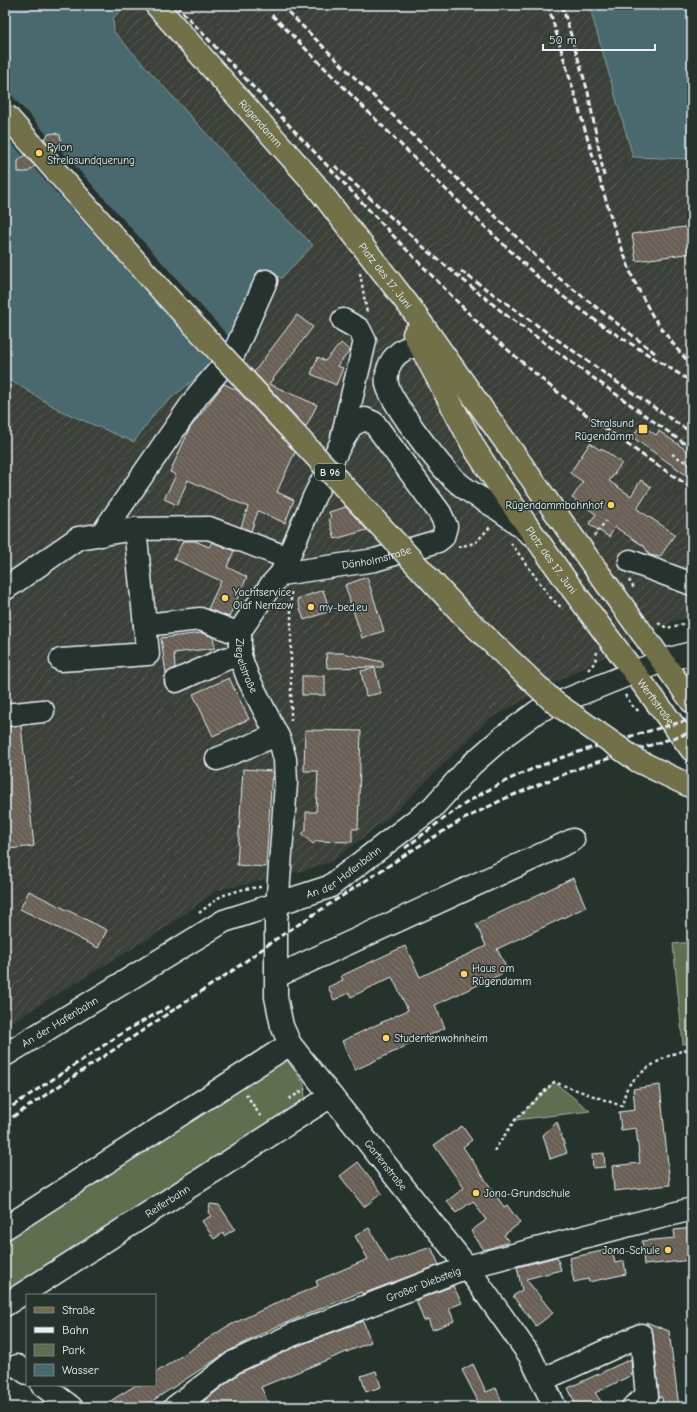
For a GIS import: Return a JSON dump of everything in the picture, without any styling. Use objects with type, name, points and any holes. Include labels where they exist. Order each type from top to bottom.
[{"type":"main road","name":"Rügendamm","points":[[156,5],[313,182],[361,245]]},
{"type":"main road","name":"B 96","points":[[5,114],[163,292],[465,617],[554,702],[638,761],[692,787]]},
{"type":"main road","name":"Platz des 17. Juni","points":[[361,245],[422,348],[475,450],[633,672]]},
{"type":"main road","name":"Platz des 17. Juni","points":[[361,245],[410,307],[662,661]]},
{"type":"main road","points":[[662,661],[692,702]]},
{"type":"main road","name":"Werftstraße","points":[[633,672],[692,750]]},
{"type":"street","points":[[101,535],[198,395],[234,353],[266,281]]},
{"type":"street","name":"Ziegelstraße","points":[[339,447],[365,341],[359,329],[343,320]]},
{"type":"street","points":[[451,366],[432,351],[422,348],[410,346],[399,352],[391,361],[387,372],[387,384],[392,399],[444,468],[455,480],[518,524],[541,544]]},
{"type":"street","name":"Ziegelstraße","points":[[278,904],[286,783],[285,759],[277,735],[248,678],[240,656],[240,631],[284,566],[314,497],[339,447],[352,425],[365,419],[374,423],[440,513]]},
{"type":"street","name":"Dänholmstraße","points":[[284,566],[375,560],[438,541],[443,537],[446,526],[440,513]]},
{"type":"street","points":[[5,589],[78,538],[135,529],[209,528],[284,566]]},
{"type":"street","points":[[61,660],[148,654],[135,529]]},
{"type":"street","points":[[630,560],[692,584]]},
{"type":"street","points":[[145,625],[200,618],[240,634]]},
{"type":"street","name":"An der Hafenbahn","points":[[5,1055],[224,920],[329,887],[432,808],[471,765],[504,736],[538,711],[662,661],[692,653]]},
{"type":"street","points":[[176,681],[225,659],[240,656]]},
{"type":"street","points":[[5,715],[43,711]]},
{"type":"street","points":[[217,759],[277,735]]},
{"type":"street","points":[[277,976],[573,840]]},
{"type":"street","name":"Gartenstraße","points":[[278,904],[276,939],[276,997],[282,1026],[290,1044],[467,1267],[511,1327],[542,1380],[555,1407]]},
{"type":"street","points":[[5,1228],[290,1044]]},
{"type":"street","name":"Reiferbahn","points":[[5,1305],[331,1096]]},
{"type":"street","name":"Großer Diebsteig","points":[[175,1407],[234,1362],[292,1336],[467,1267],[692,1209]]},
{"type":"street","points":[[542,1380],[641,1335],[647,1396],[633,1407]]},
{"type":"street","points":[[43,1386],[71,1407]]},
{"type":"path","points":[[672,454],[692,466]]},
{"type":"path","points":[[601,527],[606,521]]},
{"type":"path","points":[[492,524],[497,528]]},
{"type":"path","points":[[509,540],[553,601],[567,612]]},
{"type":"path","points":[[656,621],[667,628],[692,622]]},
{"type":"path","points":[[494,1151],[515,1120],[554,1082],[622,1106],[628,1086],[656,1062],[692,1049]]},
{"type":"path","points":[[236,1079],[261,1117]]},
{"type":"shaded area","points":[[127,5],[589,5],[633,157],[692,159],[692,617],[676,620],[579,670],[488,720],[392,815],[333,861],[310,869],[216,891],[161,931],[5,1026],[5,377],[61,411],[134,442],[157,410],[203,372],[242,317],[262,269],[312,245],[264,197],[114,32],[113,18]]},
{"type":"green space","points":[[692,942],[692,1043],[683,1044],[673,944]]},
{"type":"green space","points":[[284,1056],[304,1084],[305,1098],[5,1293],[5,1232]]},
{"type":"green space","points":[[554,1082],[590,1111],[515,1120]]},
{"type":"water","points":[[5,5],[127,5],[113,18],[114,32],[264,197],[313,245],[281,278],[262,269],[242,317],[203,372],[157,410],[134,442],[61,411],[5,377]]},
{"type":"water","points":[[589,5],[692,5],[692,159],[633,157]]},
{"type":"pier","points":[[5,88],[230,338],[212,364],[5,136]]},
{"type":"building","points":[[55,133],[60,135],[61,140],[59,145],[54,150],[44,139],[49,134]]},
{"type":"building","points":[[25,155],[35,166],[28,172],[18,172],[18,161]]},
{"type":"building","points":[[692,226],[692,253],[636,261],[632,234]]},
{"type":"building","points":[[297,315],[313,327],[269,384],[317,405],[306,427],[254,372]]},
{"type":"building","points":[[341,343],[350,351],[337,366],[343,368],[336,385],[311,374],[318,357],[325,361]]},
{"type":"building","points":[[224,384],[237,390],[295,452],[277,492],[294,500],[285,523],[258,511],[251,531],[241,527],[248,507],[188,480],[177,505],[164,499],[176,475],[170,472],[190,428]]},
{"type":"building","points":[[641,425],[656,435],[659,431],[692,454],[692,479],[632,437]]},
{"type":"building","name":"Rügendammbahnhof","points":[[590,443],[600,450],[601,448],[622,463],[609,481],[631,496],[641,480],[651,487],[637,509],[675,534],[660,557],[649,555],[645,547],[615,527],[609,537],[589,524],[596,514],[572,498],[583,482],[570,473]]},
{"type":"building","points":[[346,507],[367,530],[335,539],[329,519],[331,518],[329,512]]},
{"type":"building","points":[[183,541],[195,541],[209,547],[212,542],[234,551],[227,567],[247,577],[229,617],[208,609],[221,581],[174,559]]},
{"type":"building","points":[[367,577],[384,631],[362,638],[345,585]]},
{"type":"building","points":[[323,590],[330,611],[304,620],[297,599]]},
{"type":"building","points":[[202,633],[213,637],[215,648],[174,653],[175,668],[166,674],[161,638]]},
{"type":"building","points":[[326,653],[343,653],[383,662],[383,667],[327,668]]},
{"type":"building","points":[[375,668],[381,693],[366,696],[361,671]]},
{"type":"building","points":[[302,676],[325,676],[325,695],[302,695]]},
{"type":"building","points":[[229,678],[249,719],[213,736],[193,694]]},
{"type":"building","points":[[21,726],[34,846],[9,849],[5,814],[5,727]]},
{"type":"building","points":[[305,730],[361,731],[358,829],[352,829],[352,842],[316,841],[313,844],[302,834],[306,830],[306,812],[316,812],[318,771],[304,771]]},
{"type":"building","points":[[243,769],[272,771],[266,867],[237,865]]},
{"type":"building","points":[[573,878],[586,907],[497,949],[508,971],[435,1005],[445,1028],[355,1070],[342,1041],[408,1010],[392,977],[351,997],[349,993],[334,1000],[328,987],[343,980],[341,976],[405,946],[420,977],[486,946],[476,924]]},
{"type":"building","points":[[29,891],[107,930],[98,948],[20,909]]},
{"type":"building","points":[[660,1085],[670,1185],[614,1191],[612,1166],[640,1163],[636,1128],[621,1130],[619,1112],[635,1110],[633,1089]]},
{"type":"building","points":[[557,1122],[567,1153],[550,1159],[543,1135]]},
{"type":"building","points":[[462,1126],[472,1140],[463,1147],[504,1207],[507,1205],[520,1223],[504,1235],[509,1242],[484,1250],[471,1231],[486,1220],[473,1201],[456,1213],[447,1201],[464,1188],[434,1145]]},
{"type":"building","points":[[604,1153],[605,1167],[593,1168],[592,1154]]},
{"type":"building","points":[[358,1162],[382,1193],[364,1207],[340,1176]]},
{"type":"building","points":[[210,1204],[219,1205],[235,1229],[224,1236],[223,1233],[214,1239],[202,1221],[211,1216],[208,1212]]},
{"type":"building","points":[[369,1228],[388,1262],[431,1247],[439,1265],[362,1294],[361,1292],[271,1329],[229,1351],[143,1407],[101,1407],[134,1386],[156,1386],[156,1372],[226,1327],[281,1301],[318,1286],[316,1281],[368,1259],[355,1236]]},
{"type":"building","name":"Jona-Schule","points":[[692,1228],[692,1260],[644,1265],[642,1241],[675,1238],[674,1230]]},
{"type":"building","points":[[612,1249],[615,1263],[624,1261],[626,1274],[589,1282],[588,1279],[574,1282],[569,1258]]},
{"type":"building","points":[[557,1257],[561,1270],[526,1279],[553,1313],[536,1326],[513,1296],[522,1290],[517,1267]]},
{"type":"building","points":[[453,1286],[462,1303],[449,1308],[454,1321],[432,1330],[428,1319],[424,1321],[416,1300]]},
{"type":"building","points":[[363,1321],[371,1342],[261,1387],[270,1407],[196,1407],[240,1373],[297,1346]]},
{"type":"building","points":[[646,1322],[669,1331],[679,1407],[663,1407],[662,1397],[659,1397],[653,1334]]},
{"type":"building","points":[[631,1359],[632,1375],[595,1393],[605,1407],[577,1407],[568,1388]]},
{"type":"building","points":[[473,1364],[486,1392],[496,1388],[504,1407],[481,1407],[462,1370]]},
{"type":"building","points":[[376,1371],[381,1387],[366,1392],[361,1376]]},
{"type":"railway","points":[[176,5],[402,245],[487,332],[550,386],[592,419],[692,488]]},
{"type":"railway","points":[[548,5],[613,224],[633,279],[652,315],[677,349],[692,366]]},
{"type":"railway","points":[[562,5],[588,92],[604,176]]},
{"type":"railway","points":[[282,6],[555,275],[655,353]]},
{"type":"railway","points":[[272,15],[437,181],[542,281],[606,328],[692,382]]},
{"type":"railway","points":[[335,166],[430,253],[506,315],[692,449]]},
{"type":"railway","points":[[461,271],[621,385],[692,433]]},
{"type":"railway","points":[[405,848],[469,801],[516,776],[590,748],[692,719]]},
{"type":"railway","points":[[5,1122],[232,971],[276,939],[460,821],[506,798],[582,767],[692,732]]},
{"type":"railway","points":[[5,1111],[127,1030],[172,1005]]},
{"type":"place","name":"Pylon Strelasundquerung","points":[[39,153]]},
{"type":"place","name":"Stralsund Rügendamm","points":[[643,429]]},
{"type":"place","name":"Rügendammbahnhof","points":[[611,505]]},
{"type":"place","name":"Yachtservice Olaf Nemzow","points":[[225,598]]},
{"type":"place","name":"my-bed.eu","points":[[311,607]]},
{"type":"place","name":"Haus am Rügendamm","points":[[464,974]]},
{"type":"place","name":"Studentenwohnheim","points":[[386,1038]]},
{"type":"place","name":"Jona-Grundschule","points":[[476,1193]]},
{"type":"place","name":"Jona-Schule","points":[[668,1250]]}]
